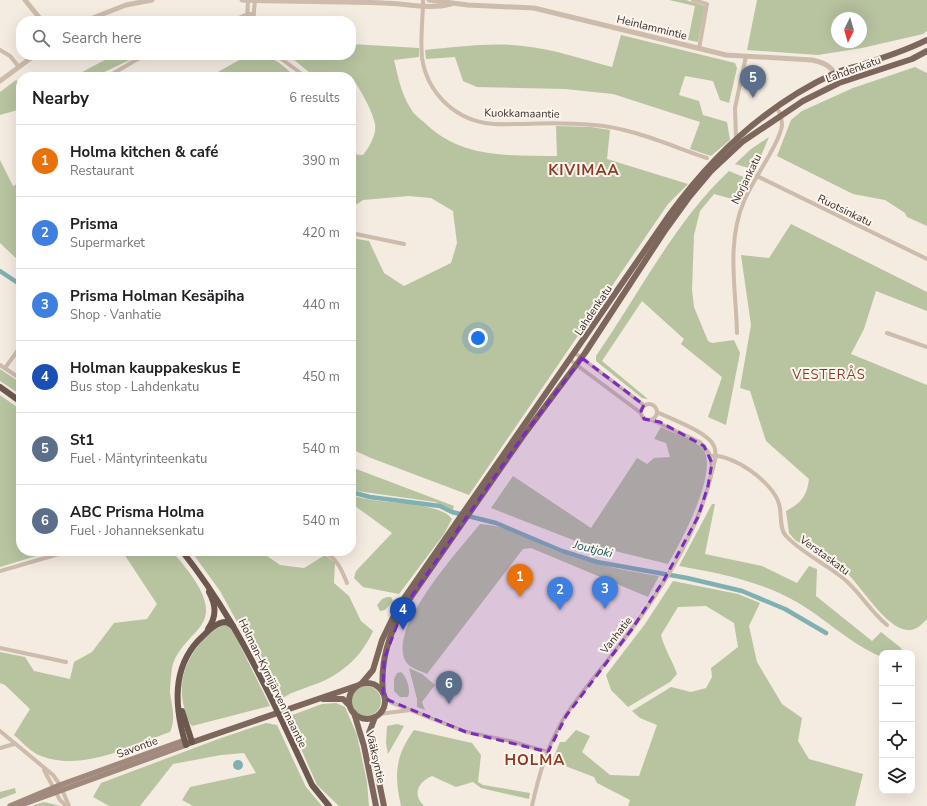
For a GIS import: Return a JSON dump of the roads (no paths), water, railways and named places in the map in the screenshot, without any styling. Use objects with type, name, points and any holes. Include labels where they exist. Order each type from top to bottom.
[{"type":"highway","points":[[0,387],[16,398]]},
{"type":"highway","name":"Holman–Kymijärven maantie","points":[[186,556],[237,630],[312,785],[329,806]]},
{"type":"highway","points":[[188,741],[178,700],[178,679],[182,662],[191,648],[204,634],[213,621],[215,608],[211,597],[196,570]]},
{"type":"highway","points":[[204,634],[222,622],[229,622],[237,630]]},
{"type":"main road","name":"Lahdenkatu","points":[[475,501],[582,358],[664,232],[719,155],[758,119],[804,90],[836,73],[910,49],[927,40]]},
{"type":"main road","name":"Lahdenkatu","points":[[384,694],[384,659],[398,618],[460,523],[674,209],[709,169],[727,156],[742,142],[803,101],[839,83],[912,59],[927,51]]},
{"type":"main road","name":"Lahdenkatu","points":[[359,685],[373,670],[382,640],[398,607],[460,523]]},
{"type":"main road","points":[[374,684],[384,694],[384,705],[377,715],[364,718],[354,713],[349,705],[349,696],[359,685],[374,684]]},
{"type":"main road","name":"Savontie","points":[[18,806],[54,790],[60,785],[359,685]]},
{"type":"main road","name":"Savontie","points":[[305,702],[338,698],[345,700],[349,705]]},
{"type":"main road","name":"Vääksyntie","points":[[354,713],[364,746],[376,806]]},
{"type":"main road","name":"Vääksyntie","points":[[377,715],[369,733],[384,806]]},
{"type":"main road","name":"Savontie","points":[[10,806],[54,790],[63,791],[188,741]]},
{"type":"street","points":[[25,0],[38,16]]},
{"type":"street","points":[[97,16],[121,6],[152,0]]},
{"type":"street","name":"Heinlammintie","points":[[242,0],[400,2],[444,6],[450,2]]},
{"type":"street","points":[[248,0],[248,14]]},
{"type":"street","points":[[243,16],[254,14],[255,0]]},
{"type":"street","name":"Heinlammintie","points":[[386,3],[392,0]]},
{"type":"street","name":"Heinlammintie","points":[[429,0],[534,8],[699,49],[746,56],[812,60],[828,65],[836,73]]},
{"type":"street","points":[[693,0],[707,4],[699,49]]},
{"type":"street","name":"Kuokkamaantie","points":[[423,3],[422,57],[427,75],[436,93],[448,107],[466,117],[485,123],[568,123],[596,125],[626,131],[707,158]]},
{"type":"street","points":[[0,50],[10,56],[19,67]]},
{"type":"street","points":[[736,138],[735,108],[746,56]]},
{"type":"street","points":[[0,81],[28,60]]},
{"type":"street","points":[[116,72],[136,60]]},
{"type":"street","points":[[283,60],[299,72]]},
{"type":"street","points":[[836,73],[839,83]]},
{"type":"street","points":[[777,108],[781,115]]},
{"type":"street","name":"Norjankatu","points":[[737,333],[732,268],[734,238],[739,214],[780,132],[781,115]]},
{"type":"street","name":"Ruotsinkatu","points":[[757,176],[927,259]]},
{"type":"street","points":[[356,234],[404,244]]},
{"type":"street","points":[[887,333],[927,347]]},
{"type":"street","points":[[5,368],[16,353]]},
{"type":"street","points":[[575,353],[644,405],[652,404],[657,412],[706,437],[714,447],[715,455]]},
{"type":"street","points":[[570,360],[641,413],[644,419],[652,420],[700,442],[710,456]]},
{"type":"street","points":[[0,365],[16,376]]},
{"type":"street","points":[[641,413],[644,405]]},
{"type":"street","points":[[652,420],[656,417],[657,412]]},
{"type":"street","name":"Vanhatie","points":[[532,806],[548,752],[566,716],[632,629],[664,580],[686,542],[698,517],[712,472],[715,455]]},
{"type":"street","name":"Verstaskatu","points":[[710,456],[722,455],[732,459],[767,484],[775,494],[779,504],[784,534],[797,546],[844,579],[877,617],[887,625]]},
{"type":"street","name":"Vanhatie","points":[[710,456],[712,472]]},
{"type":"street","points":[[0,571],[52,556]]},
{"type":"street","points":[[331,556],[340,566],[347,583]]},
{"type":"street","points":[[0,648],[66,662]]},
{"type":"street","points":[[384,694],[392,703],[466,732],[510,741],[548,752]]},
{"type":"street","points":[[377,715],[412,710]]},
{"type":"street","points":[[0,731],[53,775],[63,791],[67,806]]},
{"type":"street","points":[[0,748],[14,744]]},
{"type":"street","points":[[40,765],[54,790],[67,806]]},
{"type":"water","points":[[236,760],[240,760],[242,761],[242,769],[236,770],[233,767],[233,763]]},
{"type":"waterway","name":"Joutjoki","points":[[0,271],[16,282]]},
{"type":"waterway","name":"Joutjoki","points":[[356,493],[370,497],[440,506],[452,512],[496,523],[562,551],[597,562],[687,578],[742,591],[785,609],[826,633]]},
{"type":"place","name":"St1","points":[[753,98]]},
{"type":"place","name":"Holma kitchen & café","points":[[520,597]]},
{"type":"place","name":"Prisma Holman Kesäpiha","points":[[605,609]]},
{"type":"place","name":"Prisma","points":[[560,610]]},
{"type":"place","name":"Holman kauppakeskus E","points":[[403,630]]},
{"type":"place","name":"ABC Prisma Holma","points":[[449,704]]},
{"type":"district","name":"KIVIMAA","points":[[584,170]]},
{"type":"district","name":"VESTERÅS","points":[[829,374]]},
{"type":"district","name":"HOLMA","points":[[535,760]]}]
